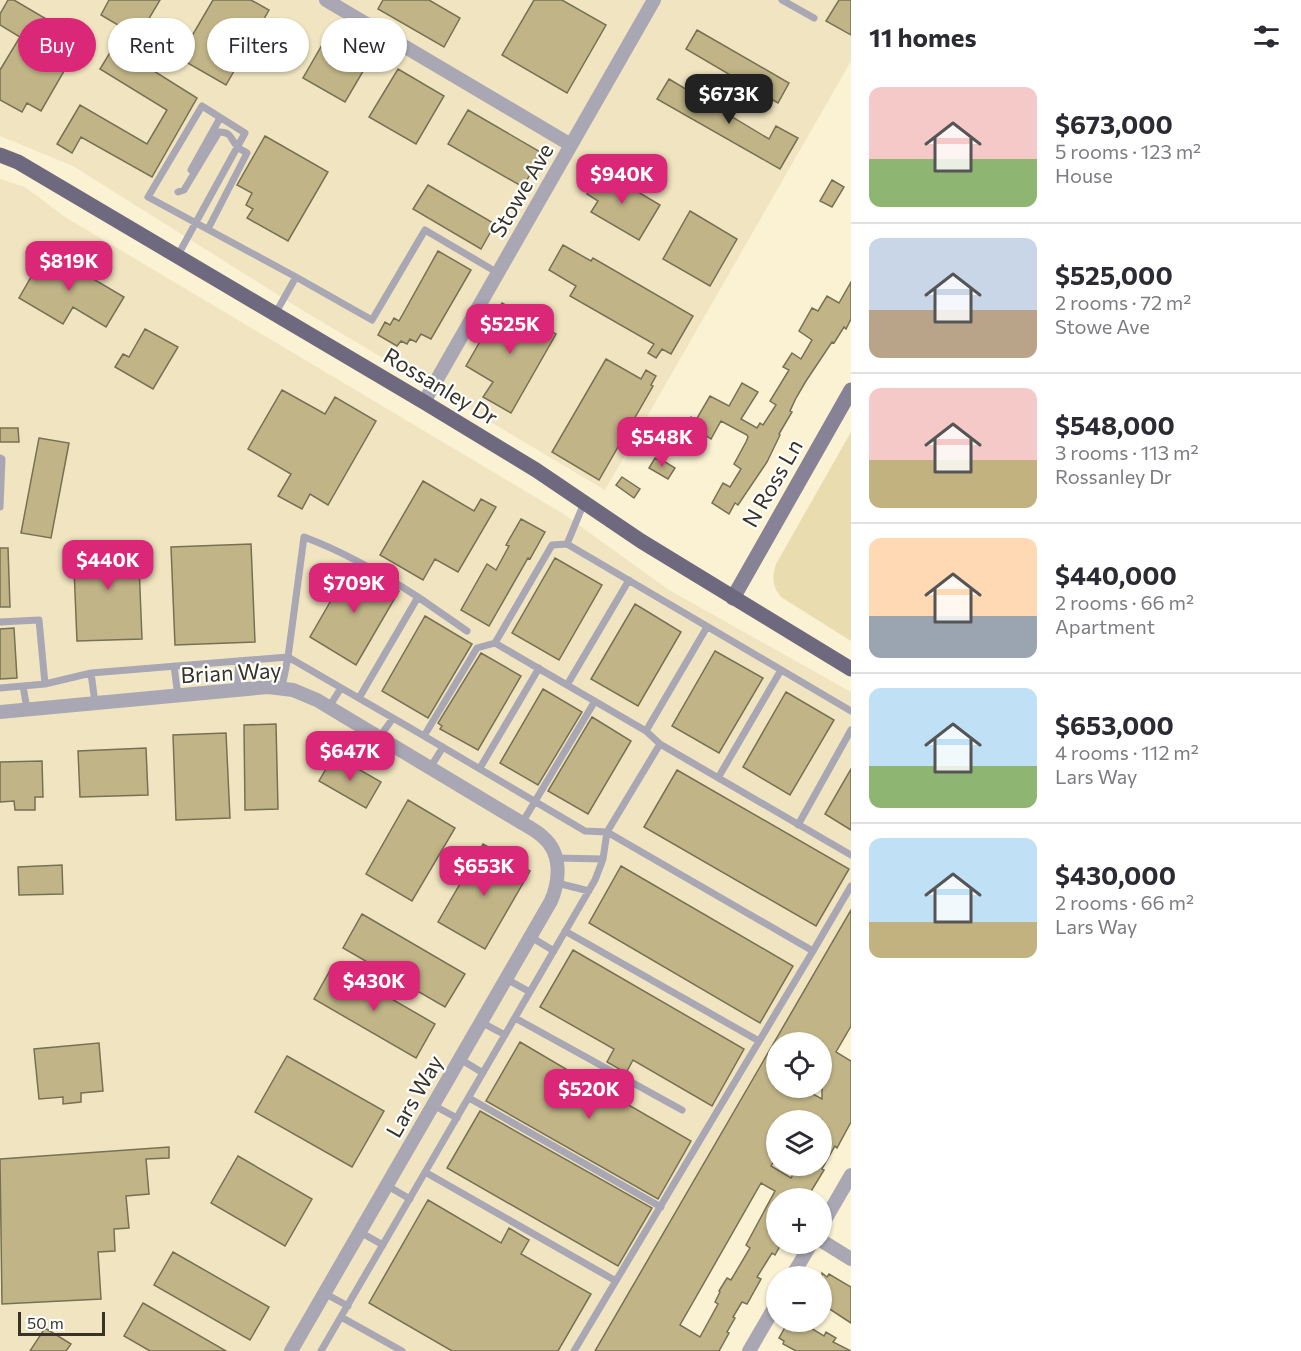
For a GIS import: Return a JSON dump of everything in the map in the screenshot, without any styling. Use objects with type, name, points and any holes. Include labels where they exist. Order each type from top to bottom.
[{"type":"main road","name":"Rossanley Dr","points":[[0,155],[18,162],[178,255],[424,402],[536,470],[733,598],[851,669]]},
{"type":"main road","name":"N Ross Ln","points":[[733,598],[851,390]]},
{"type":"street","points":[[326,0],[571,145]]},
{"type":"street","name":"Stowe Ave","points":[[424,402],[654,0]]},
{"type":"street","name":"Brian Way","points":[[0,712],[282,687],[304,694],[329,707],[542,835],[555,858]]},
{"type":"street","name":"Lars Way","points":[[291,1351],[550,901],[557,883],[559,869],[555,858]]},
{"type":"street","points":[[832,1208],[851,1175]]},
{"type":"street","points":[[832,1247],[851,1258]]},
{"type":"street","points":[[749,1351],[766,1322]]},
{"type":"lane","points":[[782,0],[814,18]]},
{"type":"lane","points":[[178,255],[196,221],[245,133],[202,106],[148,197],[196,221],[372,320],[425,230],[498,273]]},
{"type":"lane","points":[[170,208],[220,117]]},
{"type":"lane","points":[[178,192],[184,190],[219,132],[226,132],[232,136],[237,147],[247,153],[208,229]]},
{"type":"lane","points":[[275,314],[296,277]]},
{"type":"lane","points":[[0,458],[2,459],[0,507]]},
{"type":"lane","points":[[567,544],[584,503]]},
{"type":"lane","points":[[282,687],[304,537],[335,548],[379,572],[468,631]]},
{"type":"lane","points":[[424,736],[477,648],[495,643],[552,545],[567,544],[851,711]]},
{"type":"lane","points":[[567,685],[629,580]]},
{"type":"lane","points":[[359,698],[418,597]]},
{"type":"lane","points":[[0,622],[39,620],[45,684]]},
{"type":"lane","points":[[645,731],[707,627]]},
{"type":"lane","points":[[495,643],[645,731],[660,744],[851,855]]},
{"type":"lane","points":[[0,688],[45,684],[91,673],[288,657],[585,831],[607,832],[813,951]]},
{"type":"lane","points":[[237,690],[239,661]]},
{"type":"lane","points":[[174,666],[178,696]]},
{"type":"lane","points":[[480,768],[539,668]]},
{"type":"lane","points":[[718,778],[781,670]]},
{"type":"lane","points":[[91,673],[95,703]]},
{"type":"lane","points":[[23,686],[27,710]]},
{"type":"lane","points":[[329,707],[341,688]]},
{"type":"lane","points":[[522,823],[595,701]]},
{"type":"lane","points":[[379,738],[393,718]]},
{"type":"lane","points":[[798,825],[851,730]]},
{"type":"lane","points":[[321,1351],[589,891],[603,859],[607,832],[660,744]]},
{"type":"lane","points":[[430,768],[443,747]]},
{"type":"lane","points":[[555,858],[603,859]]},
{"type":"lane","points":[[557,883],[589,891]]},
{"type":"lane","points":[[574,1351],[851,886]]},
{"type":"lane","points":[[565,931],[759,1041]]},
{"type":"lane","points":[[530,936],[554,951]]},
{"type":"lane","points":[[506,978],[530,992]]},
{"type":"lane","points":[[515,1018],[682,1110]]},
{"type":"lane","points":[[481,1022],[505,1035]]},
{"type":"lane","points":[[459,1059],[483,1073]]},
{"type":"lane","points":[[469,1098],[661,1207]]},
{"type":"lane","points":[[433,1105],[457,1118]]},
{"type":"lane","points":[[425,1172],[616,1281]]},
{"type":"lane","points":[[386,1185],[410,1199]]},
{"type":"lane","points":[[360,1232],[383,1245]]},
{"type":"lane","points":[[324,1293],[348,1306]]},
{"type":"lane","points":[[341,1317],[402,1351]]},
{"type":"shaded area","points":[[0,0],[851,0],[851,61],[605,490],[302,310],[73,166],[0,136]]},
{"type":"shaded area","points":[[0,179],[25,187],[65,217],[562,513],[669,590],[851,692],[851,1022],[832,1035],[832,1032],[766,1032],[766,1098],[807,1098],[800,1110],[766,1110],[766,1142],[662,1351],[0,1351]]},
{"type":"shaded area","points":[[851,432],[851,641],[781,597],[774,585],[773,577],[776,564]]},
{"type":"building","points":[[8,0],[14,0],[45,18],[18,18],[18,36],[0,25],[0,14]]},
{"type":"building","points":[[109,0],[160,0],[149,18],[108,19],[101,15]]},
{"type":"building","points":[[213,0],[251,0],[269,10],[264,18],[207,18],[207,72],[233,72],[226,85],[195,67],[195,31]]},
{"type":"building","points":[[383,0],[429,0],[460,18],[444,47],[407,26],[407,18],[394,18],[378,9]]},
{"type":"building","points":[[534,0],[562,0],[606,25],[567,93],[502,55]]},
{"type":"building","points":[[839,0],[851,0],[851,35],[826,21]]},
{"type":"building","points":[[697,30],[789,83],[778,103],[686,49]]},
{"type":"building","points":[[18,40],[18,72],[64,72],[41,111],[27,103],[22,112],[0,100],[0,70]]},
{"type":"building","points":[[321,47],[321,72],[363,72],[345,102],[303,78],[309,72],[309,68]]},
{"type":"building","points":[[108,56],[108,72],[156,72],[197,98],[152,177],[81,137],[72,153],[57,144],[80,105],[147,144],[167,110],[100,69]]},
{"type":"building","points":[[396,72],[403,72],[444,96],[416,144],[369,117]]},
{"type":"building","points":[[669,79],[769,139],[776,126],[798,138],[780,169],[657,99]]},
{"type":"building","points":[[468,110],[542,153],[523,187],[448,144]]},
{"type":"building","points":[[265,136],[328,172],[288,241],[247,218],[253,209],[246,205],[252,193],[237,185]]},
{"type":"building","points":[[601,170],[660,205],[639,240],[591,212],[598,201],[587,194]]},
{"type":"building","points":[[832,180],[844,187],[832,207],[820,201]]},
{"type":"building","points":[[428,185],[495,224],[481,249],[413,209]]},
{"type":"building","points":[[690,211],[737,239],[710,286],[663,259]]},
{"type":"building","points":[[563,245],[591,261],[593,258],[693,316],[671,354],[662,349],[656,358],[648,353],[654,344],[570,296],[576,286],[549,270]]},
{"type":"building","points":[[46,251],[124,297],[106,327],[73,307],[63,324],[19,298]]},
{"type":"building","points":[[438,251],[471,270],[431,339],[421,334],[416,342],[410,339],[407,344],[401,341],[397,346],[378,335],[385,322],[390,325],[394,318],[399,321]]},
{"type":"building","points":[[851,282],[851,319],[846,329],[844,327],[834,343],[832,342],[806,381],[767,462],[738,505],[735,503],[729,514],[712,503],[723,483],[730,487],[741,469],[734,464],[746,442],[747,435],[721,421],[711,439],[700,432],[688,452],[670,442],[676,432],[681,435],[691,417],[696,420],[710,396],[729,406],[742,383],[758,392],[741,419],[757,428],[760,423],[763,425],[776,405],[770,401],[789,370],[783,367],[792,353],[801,359],[812,340],[799,331],[812,308],[818,311],[827,296],[839,303]]},
{"type":"building","points":[[502,303],[556,334],[511,413],[483,397],[493,382],[466,366]]},
{"type":"building","points":[[145,329],[178,347],[153,389],[115,367],[123,354],[129,357]]},
{"type":"building","points":[[606,359],[641,379],[646,370],[656,376],[651,385],[653,386],[599,480],[552,452]]},
{"type":"building","points":[[282,390],[325,414],[335,397],[376,421],[328,505],[310,494],[302,509],[278,496],[291,474],[248,449]]},
{"type":"building","points":[[0,428],[18,428],[19,442],[0,442]]},
{"type":"building","points":[[39,438],[69,443],[51,538],[21,533]]},
{"type":"building","points":[[655,458],[675,468],[668,479],[649,468]]},
{"type":"building","points":[[622,477],[640,489],[634,498],[616,485]]},
{"type":"building","points":[[423,481],[474,511],[481,499],[496,507],[458,572],[435,559],[423,580],[380,555]]},
{"type":"building","points":[[521,519],[545,532],[489,626],[461,610],[487,564],[496,570],[509,546],[506,545]]},
{"type":"building","points":[[138,541],[142,639],[77,641],[73,544]]},
{"type":"building","points":[[251,544],[255,642],[175,645],[171,547]]},
{"type":"building","points":[[0,548],[8,548],[10,607],[0,607]]},
{"type":"building","points":[[555,558],[602,585],[559,660],[512,633]]},
{"type":"building","points":[[352,564],[399,591],[356,665],[310,637]]},
{"type":"building","points":[[635,604],[681,632],[638,706],[591,679]]},
{"type":"building","points":[[425,616],[472,644],[428,718],[382,691]]},
{"type":"building","points":[[14,628],[17,678],[0,679],[0,629]]},
{"type":"building","points":[[715,651],[763,678],[719,753],[672,726]]},
{"type":"building","points":[[481,653],[521,676],[478,750],[440,729],[442,726],[438,723]]},
{"type":"building","points":[[543,689],[582,712],[538,785],[500,763]]},
{"type":"building","points":[[786,692],[834,720],[790,795],[743,767]]},
{"type":"building","points":[[592,717],[631,741],[588,814],[548,791]]},
{"type":"building","points":[[276,724],[278,809],[245,810],[244,725]]},
{"type":"building","points":[[226,733],[230,818],[176,820],[173,735]]},
{"type":"building","points":[[146,748],[148,795],[80,797],[78,751]]},
{"type":"building","points":[[334,755],[381,782],[366,808],[319,781]]},
{"type":"building","points":[[42,761],[43,797],[35,797],[35,810],[15,810],[14,801],[0,802],[0,762]]},
{"type":"building","points":[[851,769],[851,830],[825,814]]},
{"type":"building","points":[[677,770],[849,869],[816,926],[644,827]]},
{"type":"building","points":[[408,800],[455,828],[412,901],[366,874]]},
{"type":"building","points":[[483,844],[530,871],[485,949],[438,922]]},
{"type":"building","points":[[62,865],[63,894],[19,895],[18,867]]},
{"type":"building","points":[[621,866],[793,966],[760,1023],[589,923]]},
{"type":"building","points":[[851,910],[851,1026],[836,1052],[851,1061],[851,1122],[837,1148],[835,1146],[832,1151],[832,1110],[766,1110],[766,1176],[791,1178],[792,1176],[820,1176],[813,1188],[770,1188],[761,1183],[680,1325],[700,1337],[718,1304],[715,1302],[719,1291],[727,1278],[731,1280],[750,1248],[746,1245],[766,1208],[766,1254],[771,1254],[757,1277],[761,1279],[747,1304],[742,1302],[733,1317],[735,1318],[727,1332],[729,1333],[719,1351],[595,1351],[766,1056],[766,1098],[832,1098],[832,1032],[780,1032]]},
{"type":"building","points":[[362,914],[465,974],[445,1007],[343,948]]},
{"type":"building","points":[[573,950],[744,1049],[712,1106],[633,1060],[626,1073],[607,1062],[614,1049],[540,1007]]},
{"type":"building","points":[[333,965],[435,1024],[416,1058],[314,999]]},
{"type":"building","points":[[520,1042],[593,1085],[601,1072],[621,1083],[613,1096],[691,1141],[658,1199],[486,1101]]},
{"type":"building","points":[[99,1043],[103,1091],[81,1093],[81,1102],[63,1104],[63,1097],[39,1099],[34,1049]]},
{"type":"building","points":[[287,1056],[384,1111],[352,1167],[255,1112]]},
{"type":"building","points":[[480,1111],[652,1208],[618,1266],[447,1168]]},
{"type":"building","points":[[169,1147],[169,1158],[146,1159],[149,1194],[126,1196],[129,1228],[114,1229],[115,1251],[98,1252],[101,1299],[2,1304],[0,1159]]},
{"type":"building","points":[[238,1156],[312,1199],[285,1246],[211,1203]]},
{"type":"building","points":[[428,1200],[501,1243],[509,1228],[529,1240],[521,1254],[591,1294],[558,1351],[452,1351],[369,1303]]},
{"type":"building","points":[[173,1252],[269,1307],[250,1340],[154,1285]]},
{"type":"building","points":[[832,1276],[851,1287],[851,1323],[832,1311]]},
{"type":"building","points":[[143,1303],[226,1351],[150,1351],[124,1336]]},
{"type":"building","points":[[45,1328],[71,1344],[66,1351],[30,1351]]},
{"type":"building","points":[[782,1332],[817,1332],[824,1336],[826,1332],[836,1338],[833,1342],[851,1351],[796,1351],[783,1344],[784,1341],[779,1338]]}]
